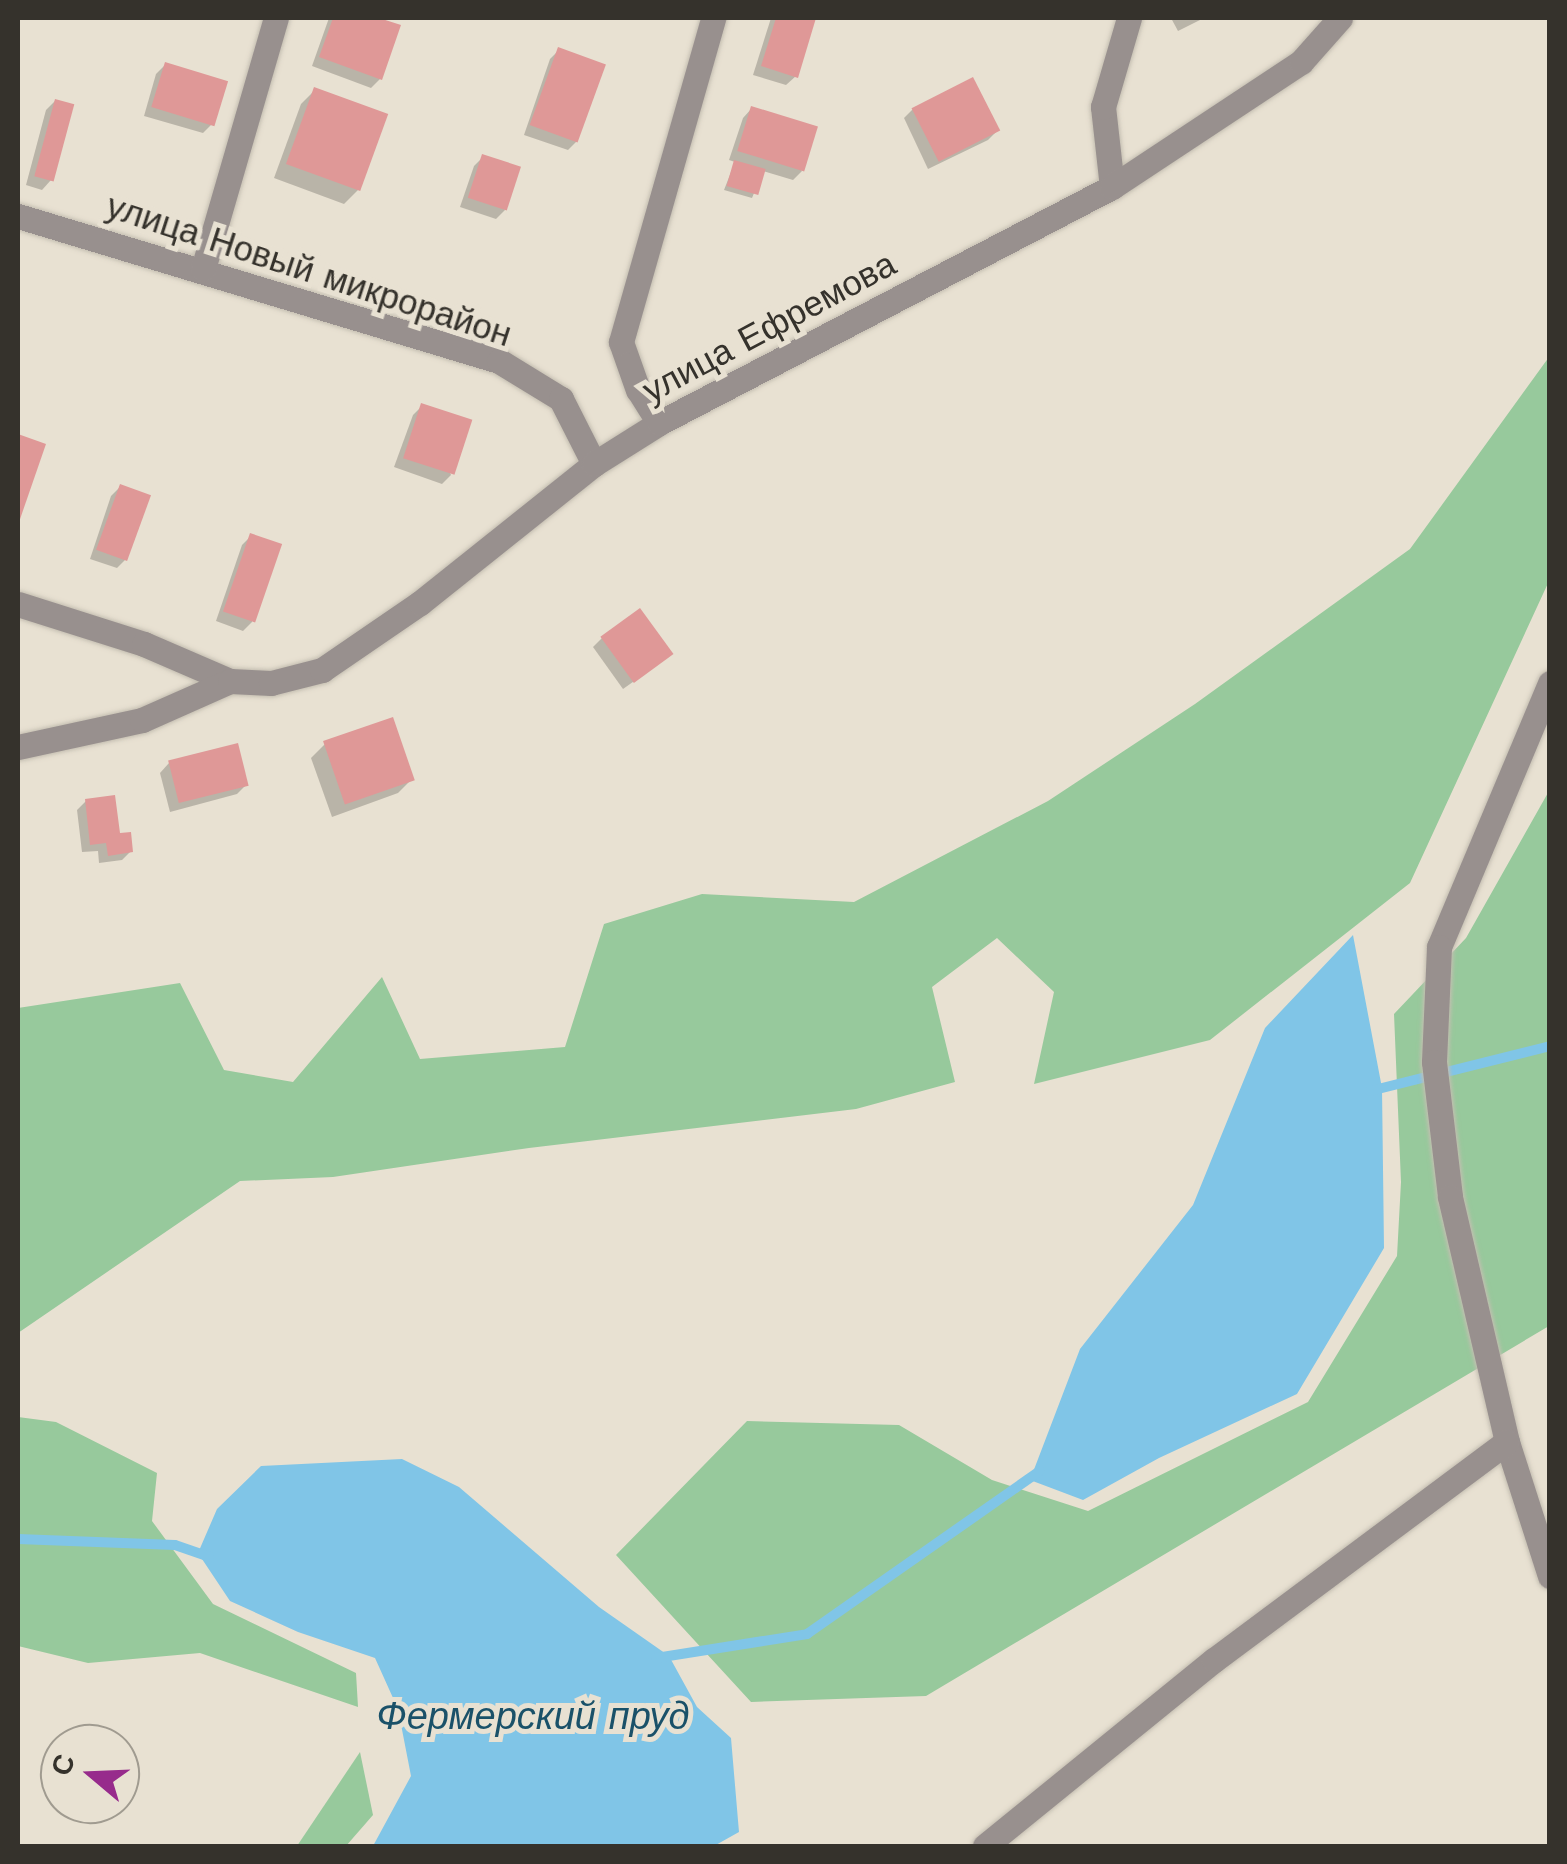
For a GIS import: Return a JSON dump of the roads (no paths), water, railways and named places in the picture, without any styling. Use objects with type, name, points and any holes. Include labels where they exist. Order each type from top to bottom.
[{"type":"street","points":[[203,269],[276,18]]},
{"type":"street","points":[[659,423],[638,390],[621,342],[713,18]]},
{"type":"street","points":[[1112,186],[1103,107],[1129,18]]},
{"type":"street","name":"улица Ефремова","points":[[18,604],[144,644],[230,681],[271,683],[322,670],[420,604],[594,464],[659,423],[1112,186],[1301,62],[1340,18]]},
{"type":"street","name":"улица Новый микрорайон","points":[[18,216],[498,361],[561,399],[594,464]]},
{"type":"street","name":"улица Ефремова","points":[[18,747],[142,720],[230,681]]},
{"type":"street","points":[[1550,683],[1439,946],[1434,1062],[1450,1197],[1507,1442],[1550,1576]]},
{"type":"street","points":[[985,1846],[1214,1660],[1507,1442]]},
{"type":"water","points":[[1353,935],[1382,1088],[1384,1248],[1297,1394],[1159,1458],[1083,1500],[1030,1480],[1080,1349],[1193,1205],[1265,1028]]},
{"type":"water","name":"Фермерский пруд","points":[[402,1459],[459,1487],[599,1607],[669,1656],[697,1707],[731,1738],[739,1832],[714,1846],[373,1846],[411,1776],[398,1709],[375,1658],[298,1632],[230,1601],[198,1553],[217,1509],[261,1466]]},
{"type":"waterway","points":[[1370,1091],[1550,1046]]},
{"type":"waterway","points":[[656,1658],[807,1634],[1040,1471]]},
{"type":"waterway","points":[[18,1539],[175,1545],[209,1557]]}]
